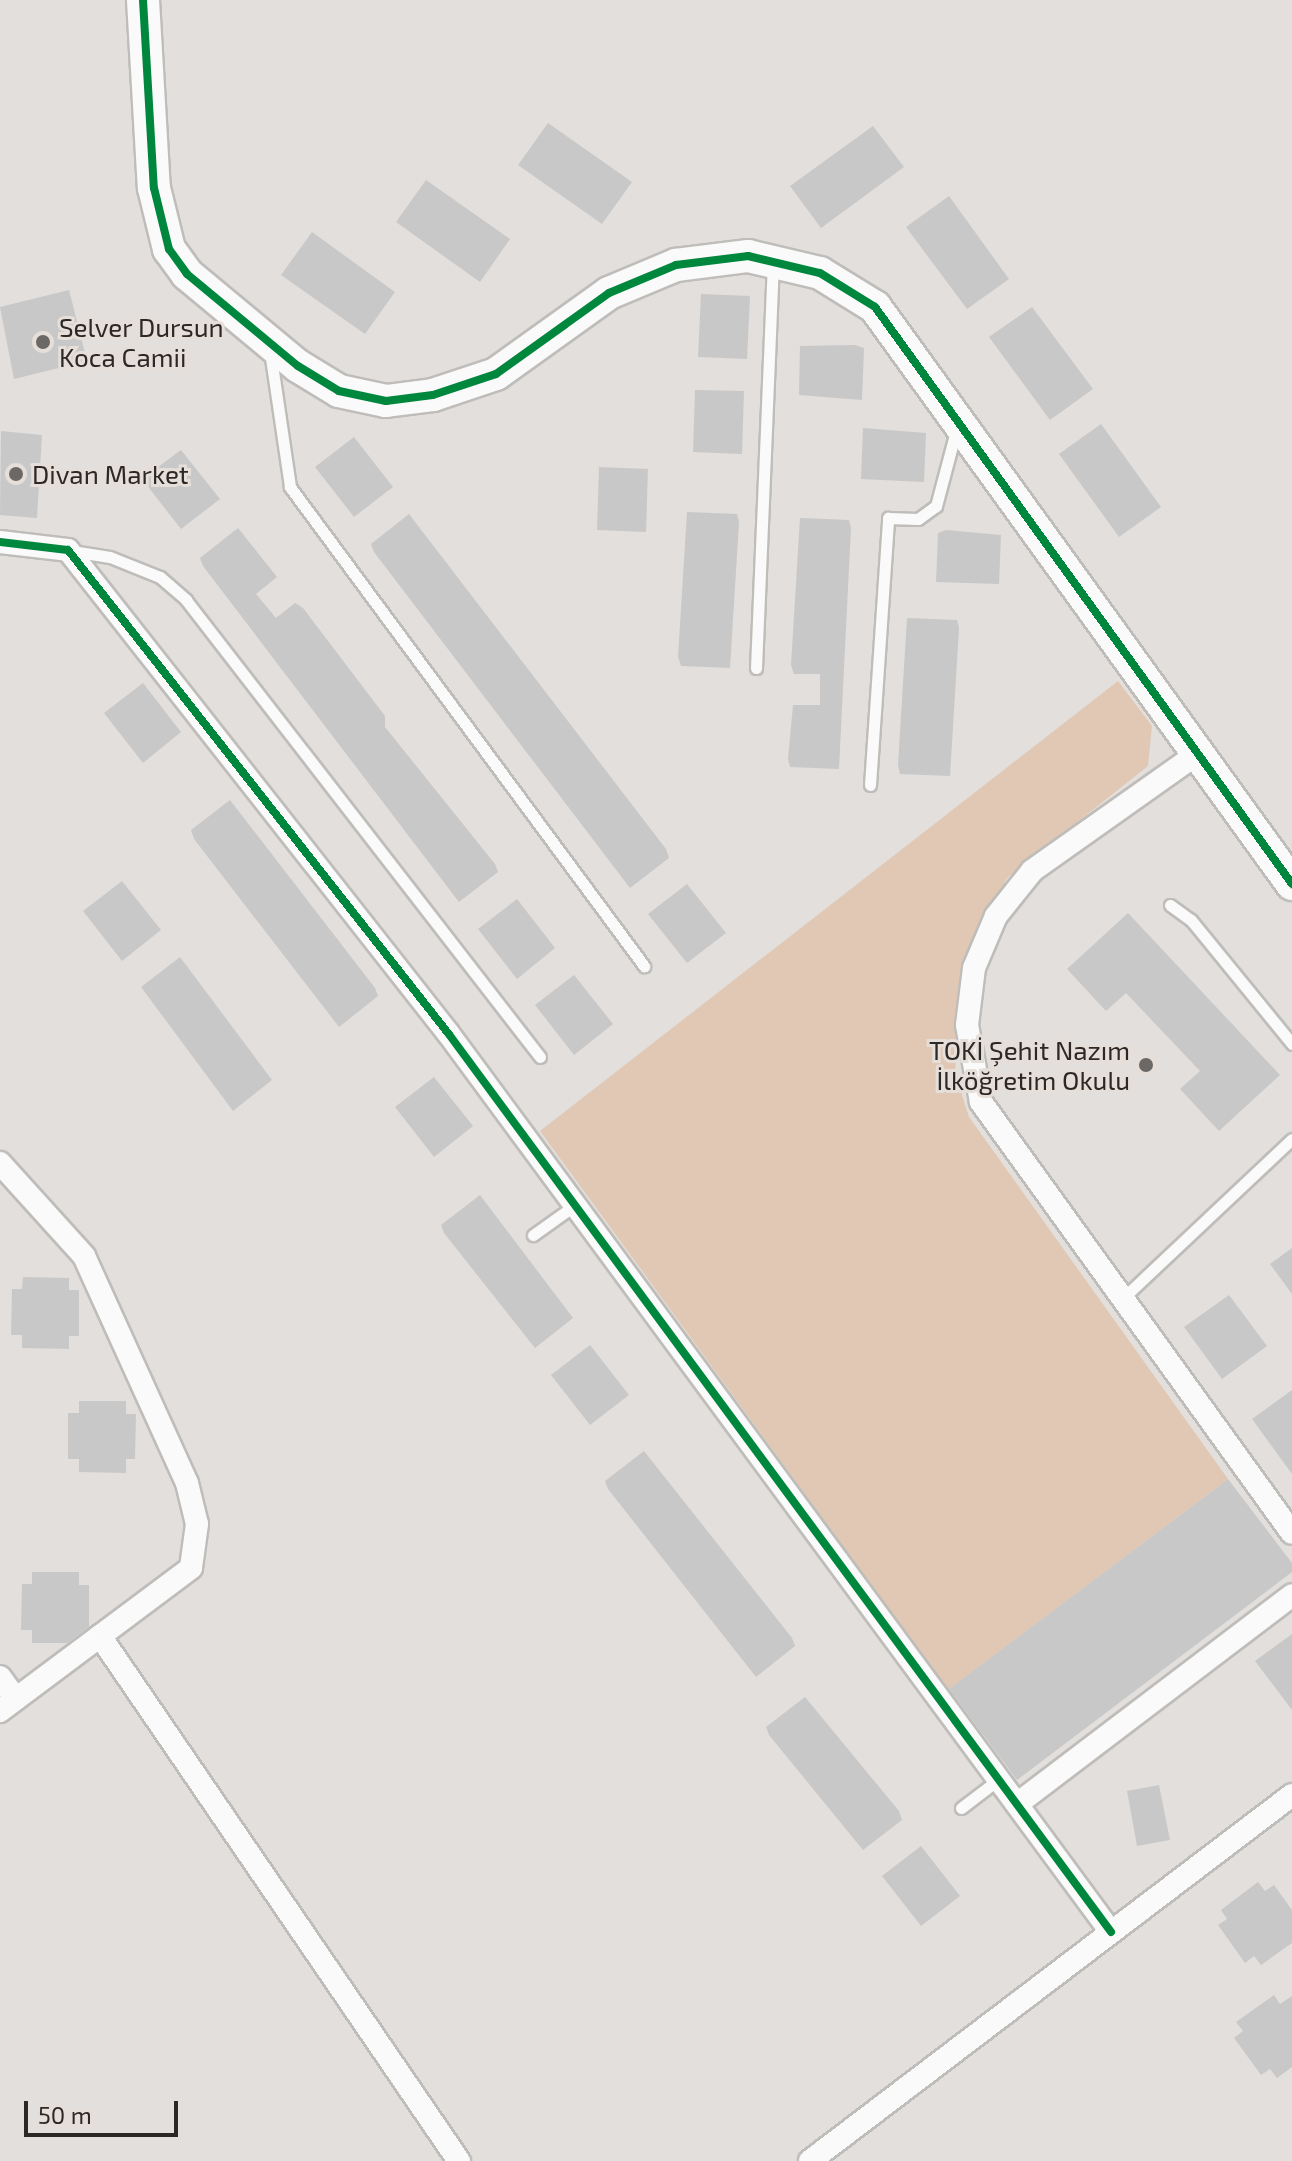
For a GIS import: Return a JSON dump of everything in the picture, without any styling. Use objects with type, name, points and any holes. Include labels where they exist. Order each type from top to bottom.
[{"type":"street","points":[[143,0],[158,219],[187,274],[270,343],[339,391],[386,401],[433,395],[496,374],[609,293],[676,265],[748,256],[820,273],[875,307],[962,421],[1292,884]]},
{"type":"street","points":[[0,542],[68,550],[448,1033],[1111,1932]]},
{"type":"street","points":[[1197,754],[1032,871],[996,916],[974,968],[967,1025],[981,1102],[1292,1533]]},
{"type":"street","points":[[0,1163],[84,1256],[187,1483],[197,1524],[191,1568],[8,1705],[0,1677]]},
{"type":"street","points":[[1017,1804],[1292,1595]]},
{"type":"street","points":[[100,1636],[459,2161]]},
{"type":"street","points":[[810,2161],[1292,1795]]},
{"type":"lane","points":[[756,668],[773,262]]},
{"type":"lane","points":[[270,343],[271,391],[290,487],[644,966]]},
{"type":"lane","points":[[870,785],[888,518],[918,519],[936,506],[950,442],[962,421]]},
{"type":"lane","points":[[68,550],[110,557],[160,577],[186,600],[540,1057]]},
{"type":"lane","points":[[1170,905],[1191,920],[1292,1044]]},
{"type":"lane","points":[[1122,1300],[1292,1139]]},
{"type":"lane","points":[[533,1235],[575,1205]]},
{"type":"lane","points":[[961,1808],[999,1779]]},
{"type":"shaded area","points":[[1118,681],[1152,726],[1148,766],[1007,878],[963,975],[955,1073],[969,1117],[1228,1479],[948,1690],[540,1131]]},
{"type":"building","points":[[548,123],[632,182],[602,224],[518,165]]},
{"type":"building","points":[[873,126],[904,167],[821,228],[790,186]]},
{"type":"building","points":[[426,180],[510,239],[480,282],[396,222]]},
{"type":"building","points":[[949,196],[1009,279],[967,309],[906,227]]},
{"type":"building","points":[[312,232],[395,292],[365,334],[281,275]]},
{"type":"building","name":"Selver Dursun Koca Camii","points":[[69,290],[87,361],[14,379],[0,307]]},
{"type":"building","points":[[701,294],[750,296],[747,359],[698,357]]},
{"type":"building","points":[[1032,307],[1093,389],[1050,420],[989,337]]},
{"type":"building","points":[[855,345],[864,348],[862,400],[799,395],[800,346]]},
{"type":"building","points":[[695,390],[744,391],[742,454],[693,452]]},
{"type":"building","points":[[1101,424],[1161,507],[1119,537],[1059,454]]},
{"type":"building","points":[[863,428],[926,433],[924,482],[861,479]]},
{"type":"building","points":[[1,431],[42,435],[37,518],[0,515]]},
{"type":"building","points":[[354,437],[393,487],[354,517],[315,467]]},
{"type":"building","points":[[181,450],[220,499],[181,529],[142,479]]},
{"type":"building","points":[[599,467],[648,469],[646,532],[597,530]]},
{"type":"building","points":[[687,512],[737,514],[730,668],[681,666],[678,657]]},
{"type":"building","points":[[409,514],[666,849],[669,858],[630,888],[374,552],[371,544]]},
{"type":"building","points":[[800,518],[849,520],[851,528],[839,769],[790,767],[788,759],[793,705],[820,705],[820,674],[794,674],[791,665]]},
{"type":"building","points":[[238,528],[277,577],[256,594],[276,618],[295,603],[303,608],[385,716],[385,727],[495,864],[498,872],[459,902],[203,566],[200,558]]},
{"type":"building","points":[[946,530],[1001,535],[999,584],[936,582],[938,533]]},
{"type":"building","points":[[907,618],[957,620],[950,776],[900,774],[898,765]]},
{"type":"building","points":[[143,683],[181,732],[143,763],[104,713]]},
{"type":"building","points":[[230,800],[375,988],[378,996],[339,1027],[194,839],[191,830]]},
{"type":"building","points":[[122,881],[161,930],[122,961],[83,911]]},
{"type":"building","points":[[687,884],[726,933],[687,963],[648,914]]},
{"type":"building","points":[[517,899],[555,948],[517,979],[478,929]]},
{"type":"building","points":[[1128,913],[1280,1075],[1219,1131],[1180,1089],[1200,1071],[1126,993],[1106,1011],[1067,969]]},
{"type":"building","points":[[180,957],[272,1080],[233,1111],[141,987]]},
{"type":"building","points":[[574,975],[613,1024],[574,1055],[535,1005]]},
{"type":"building","points":[[434,1077],[473,1126],[434,1157],[395,1107]]},
{"type":"building","points":[[480,1195],[573,1318],[535,1348],[444,1233],[441,1225]]},
{"type":"building","points":[[1292,1248],[1292,1294],[1270,1264]]},
{"type":"building","points":[[23,1277],[69,1278],[69,1290],[79,1290],[79,1336],[69,1336],[69,1349],[22,1348],[22,1335],[11,1335],[12,1289],[22,1289]]},
{"type":"building","points":[[1229,1295],[1267,1346],[1222,1379],[1184,1327]]},
{"type":"building","points":[[590,1345],[629,1395],[590,1425],[551,1375]]},
{"type":"building","points":[[1292,1390],[1292,1474],[1252,1419]]},
{"type":"building","points":[[79,1401],[126,1401],[126,1414],[136,1414],[135,1459],[126,1459],[126,1473],[79,1472],[79,1459],[68,1459],[68,1413],[79,1413]]},
{"type":"building","points":[[644,1451],[792,1638],[795,1646],[756,1677],[608,1489],[605,1481]]},
{"type":"building","points":[[1228,1479],[1292,1563],[1292,1572],[1017,1780],[949,1689]]},
{"type":"building","points":[[32,1572],[79,1572],[79,1585],[89,1585],[89,1627],[67,1643],[32,1643],[32,1630],[21,1630],[22,1584],[32,1584]]},
{"type":"building","points":[[1292,1634],[1292,1710],[1255,1661]]},
{"type":"building","points":[[805,1697],[899,1811],[902,1820],[863,1850],[769,1735],[766,1727]]},
{"type":"building","points":[[1159,1785],[1170,1840],[1137,1846],[1127,1791]]},
{"type":"building","points":[[921,1846],[960,1896],[921,1926],[882,1876]]},
{"type":"building","points":[[1258,1882],[1265,1891],[1274,1885],[1292,1910],[1292,1943],[1261,1965],[1254,1956],[1245,1963],[1218,1925],[1227,1919],[1221,1910]]},
{"type":"building","points":[[1274,1995],[1280,2004],[1292,1996],[1292,2067],[1277,2078],[1270,2069],[1261,2075],[1234,2038],[1243,2031],[1236,2022]]},
{"type":"cycle path","points":[[143,0],[154,188],[169,249],[187,274],[298,366],[339,391],[386,401],[433,395],[496,374],[609,293],[676,265],[748,256],[820,273],[875,307],[1292,884]]},
{"type":"cycle path","points":[[0,542],[68,550],[448,1033],[1111,1932]]},
{"type":"place","name":"Selver Dursun Koca Camii","points":[[43,342]]},
{"type":"place","name":"Divan Market","points":[[16,474]]},
{"type":"place","name":"TOKİ Şehit Nazım İlköğretim Okulu","points":[[1146,1065]]}]
